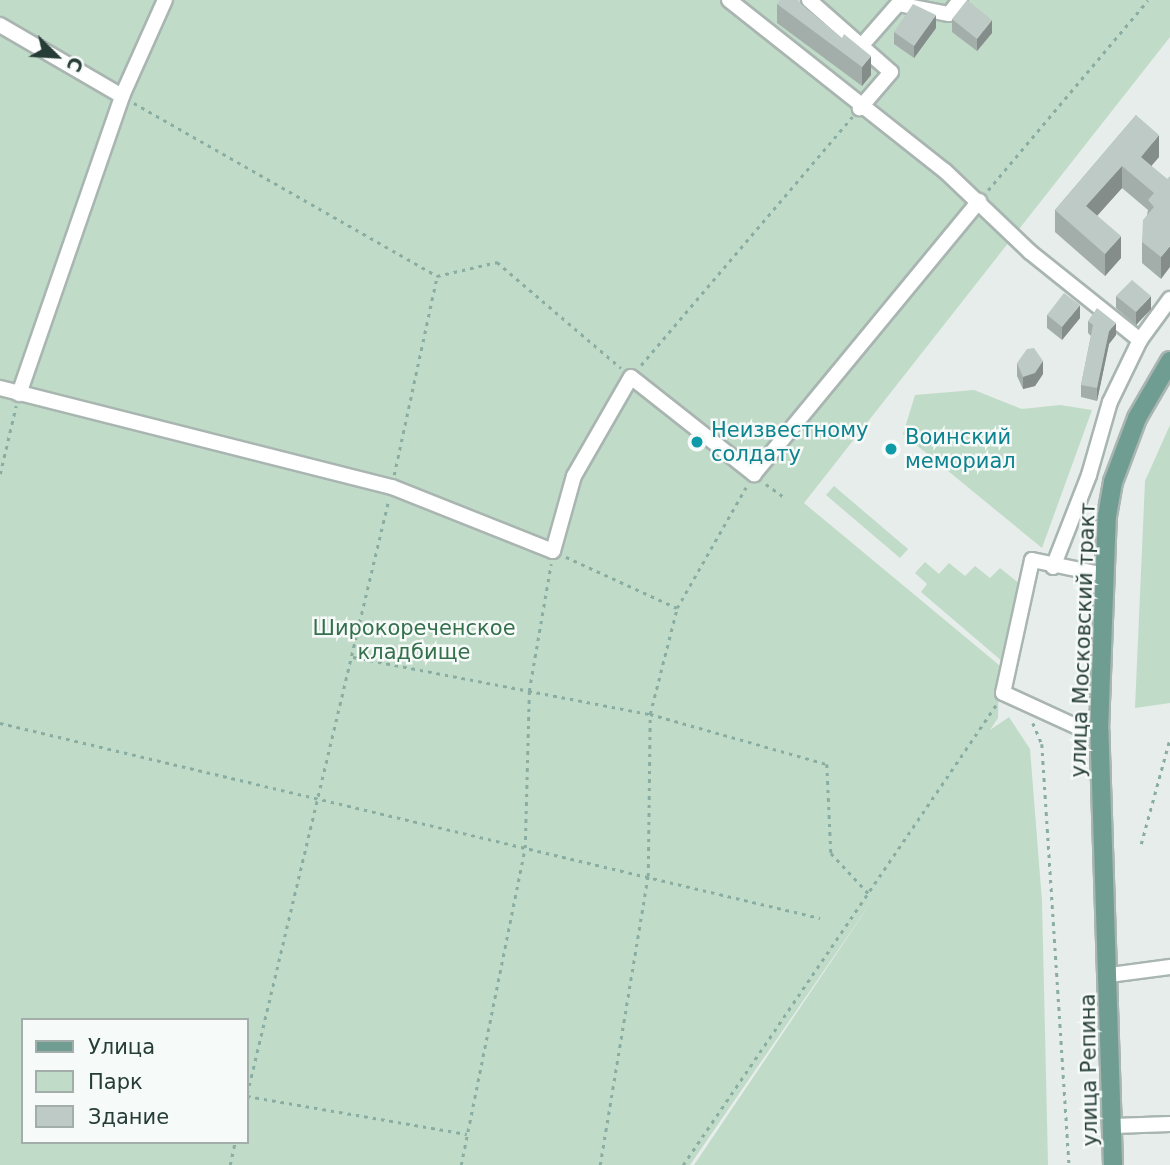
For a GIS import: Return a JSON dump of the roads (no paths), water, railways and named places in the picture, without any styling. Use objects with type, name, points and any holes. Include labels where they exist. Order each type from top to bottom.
[{"type":"main road","name":"улица Московский тракт","points":[[1110,975],[1099,730],[1105,575],[1112,482],[1137,418],[1170,361]]},
{"type":"main road","name":"улица Репина","points":[[1110,975],[1113,1165]]},
{"type":"street","points":[[19,394],[122,96],[165,0]]},
{"type":"street","points":[[729,0],[979,201],[1030,252],[1140,340]]},
{"type":"street","points":[[809,0],[863,44],[891,72],[860,108]]},
{"type":"street","points":[[863,44],[896,2],[949,14],[960,0]]},
{"type":"street","points":[[0,25],[122,96]]},
{"type":"street","points":[[0,388],[392,487],[553,551],[574,476],[631,377],[754,474],[979,201]]},
{"type":"street","points":[[1053,566],[1089,475],[1110,402],[1140,340],[1170,299]]},
{"type":"street","points":[[1099,730],[1084,730],[1003,693],[1032,560],[1105,575]]},
{"type":"street","points":[[1110,975],[1170,967]]},
{"type":"street","points":[[1114,1126],[1170,1124]]},
{"type":"place","name":"Неизвестному солдату","points":[[697,442]]},
{"type":"place","name":"Воинский мемориал","points":[[891,449]]},
{"type":"park label","name":"Широкореченское кладбище","points":[[414,640]]}]
